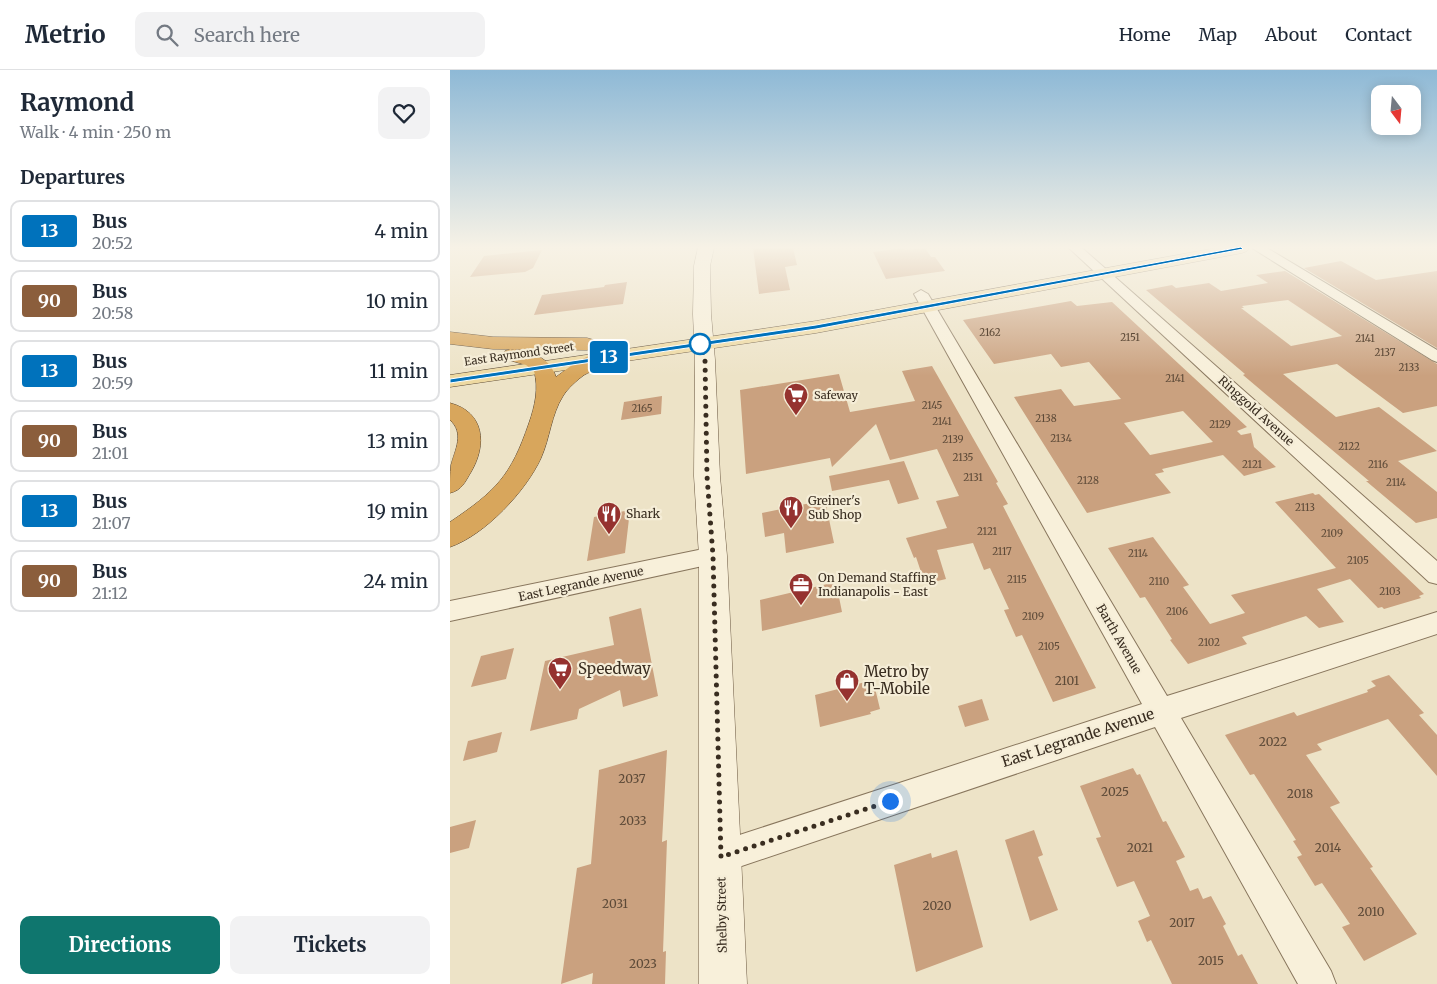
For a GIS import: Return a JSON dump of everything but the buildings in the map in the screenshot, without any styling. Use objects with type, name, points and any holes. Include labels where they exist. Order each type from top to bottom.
[{"type":"highway","points":[[450,338],[593,352]]},
{"type":"highway","points":[[450,536],[489,507],[518,477],[531,451],[546,406],[554,391],[593,352]]},
{"type":"highway","points":[[512,355],[531,359],[542,367],[548,380],[546,406]]},
{"type":"highway","points":[[450,410],[467,424],[470,439],[467,456],[450,484]]},
{"type":"main road","name":"Shelby Street","points":[[703,291],[707,476],[713,556],[723,984]]},
{"type":"main road","name":"East Raymond Street","points":[[450,364],[512,355],[593,352],[704,336],[976,291]]},
{"type":"main road","name":"East Raymond Street","points":[[450,381],[542,367],[593,352]]},
{"type":"street","name":"Ringgold Avenue","points":[[1122,291],[1437,575]]},
{"type":"street","points":[[1328,291],[1437,357]]},
{"type":"street","name":"Barth Avenue","points":[[924,300],[1318,984]]},
{"type":"street","name":"East Legrande Avenue","points":[[450,611],[713,556]]},
{"type":"street","name":"East Legrande Avenue","points":[[721,857],[1161,711],[1437,622]]},
{"type":"bus line","name":"13","points":[[450,381],[816,327],[1014,291]]},
{"type":"place","name":"Safeway","points":[[796,416]]},
{"type":"place","name":"Greiner's Sub Shop","points":[[791,529]]},
{"type":"place","name":"Shark","points":[[609,535]]},
{"type":"place","name":"On Demand Staffing Indianapolis - East","points":[[801,606]]},
{"type":"place","name":"Speedway","points":[[560,690]]},
{"type":"place","name":"Metro by T-Mobile","points":[[847,702]]},
{"type":"route","points":[[700,344],[705,356],[707,476],[713,556],[721,857],[890,801]]}]
